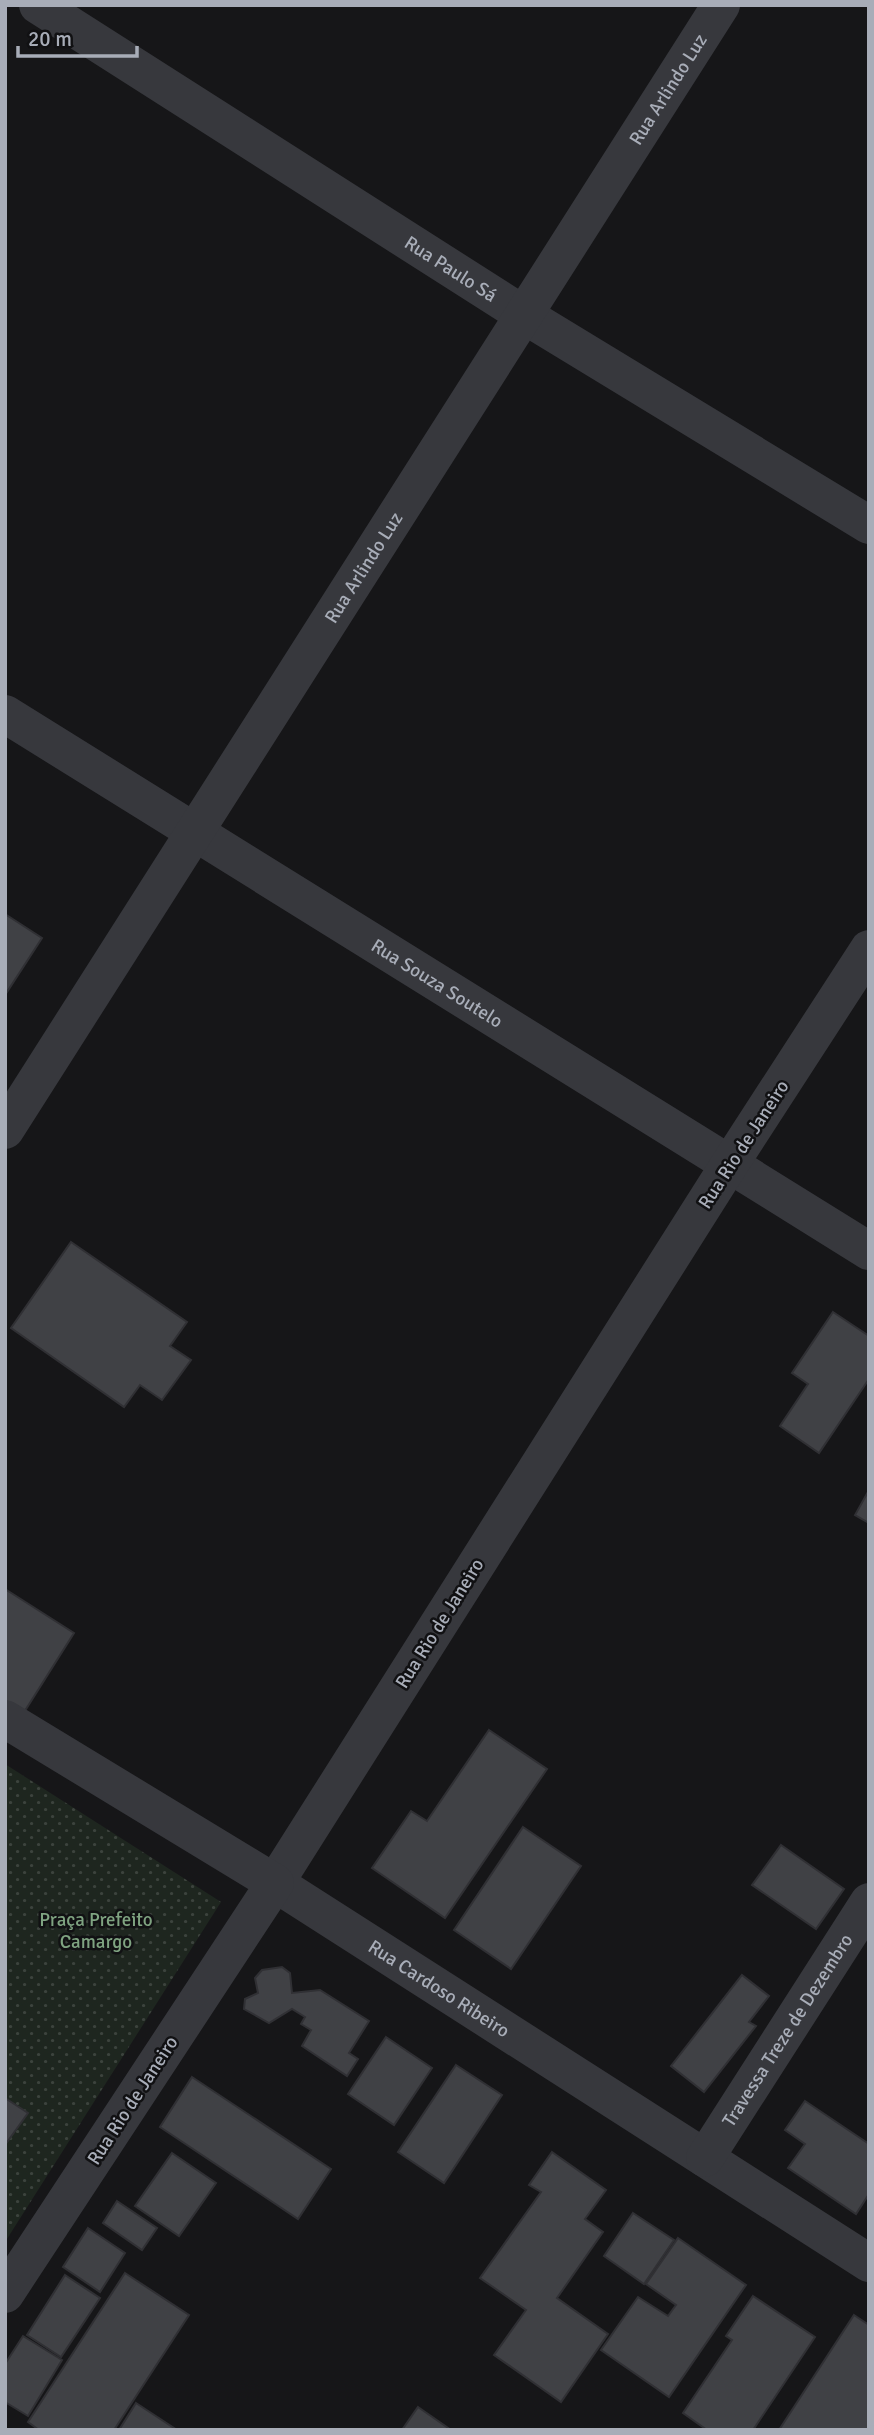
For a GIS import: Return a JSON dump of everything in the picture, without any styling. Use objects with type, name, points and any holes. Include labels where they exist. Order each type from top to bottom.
[{"type":"street","name":"Rua Paulo Sá","points":[[38,5],[524,315],[869,525]]},
{"type":"street","name":"Rua Arlindo Luz","points":[[5,1130],[721,5]]},
{"type":"street","name":"Rua Souza Soutelo","points":[[5,713],[869,1251]]},
{"type":"street","name":"Rua Rio de Janeiro","points":[[5,2294],[275,1883],[729,1165],[869,949]]},
{"type":"street","name":"Rua Cardoso Ribeiro","points":[[5,1719],[275,1883],[869,2263]]},
{"type":"street","name":"Travessa Treze de Dezembro","points":[[705,2158],[869,1902]]},
{"type":"green space","name":"Praça Prefeito Camargo","points":[[5,1764],[221,1902],[5,2242]]},
{"type":"building","points":[[5,914],[42,938],[5,995]]},
{"type":"building","points":[[71,1242],[187,1322],[170,1346],[191,1360],[162,1400],[140,1385],[124,1407],[11,1328]]},
{"type":"building","points":[[833,1312],[869,1336],[869,1379],[819,1453],[780,1426],[808,1384],[792,1373]]},
{"type":"building","points":[[869,1490],[869,1523],[855,1515]]},
{"type":"building","points":[[5,1589],[74,1633],[21,1717],[5,1706]]},
{"type":"building","points":[[489,1730],[547,1769],[445,1918],[372,1868],[411,1811],[427,1821]]},
{"type":"building","points":[[523,1827],[581,1866],[511,1969],[454,1930]]},
{"type":"building","points":[[781,1845],[844,1889],[816,1929],[752,1885]]},
{"type":"building","points":[[282,1967],[290,1973],[292,1993],[320,1990],[369,2021],[349,2053],[358,2059],[347,2076],[302,2046],[311,2030],[301,2024],[305,2017],[292,2009],[269,2023],[244,2009],[245,1999],[258,1993],[255,1978],[262,1970]]},
{"type":"building","points":[[742,1975],[769,1996],[749,2022],[756,2026],[704,2092],[671,2066]]},
{"type":"building","points":[[386,2037],[432,2068],[394,2125],[348,2094]]},
{"type":"building","points":[[456,2065],[502,2095],[444,2183],[398,2152]]},
{"type":"building","points":[[192,2077],[331,2169],[298,2219],[160,2127]]},
{"type":"building","points":[[5,2098],[28,2113],[5,2145]]},
{"type":"building","points":[[805,2101],[869,2144],[869,2194],[856,2214],[788,2168],[805,2144],[785,2130]]},
{"type":"building","points":[[552,2152],[606,2190],[585,2219],[603,2232],[557,2298],[608,2334],[561,2402],[494,2355],[526,2310],[480,2278],[541,2192],[529,2185]]},
{"type":"building","points":[[172,2153],[216,2183],[179,2236],[135,2206]]},
{"type":"building","points":[[117,2201],[157,2228],[142,2250],[103,2223]]},
{"type":"building","points":[[633,2213],[674,2240],[644,2284],[604,2256]]},
{"type":"building","points":[[88,2228],[125,2253],[100,2292],[63,2267]]},
{"type":"building","points":[[678,2238],[746,2285],[669,2397],[601,2350],[638,2297],[668,2316],[676,2305],[646,2284]]},
{"type":"building","points":[[125,2273],[189,2315],[114,2430],[39,2430],[28,2422]]},
{"type":"building","points":[[65,2275],[100,2298],[61,2357],[27,2335]]},
{"type":"building","points":[[753,2296],[815,2337],[753,2430],[707,2430],[683,2413],[732,2340],[726,2336]]},
{"type":"building","points":[[854,2315],[869,2325],[869,2430],[779,2430]]},
{"type":"building","points":[[23,2336],[62,2360],[28,2416],[5,2402],[5,2364]]},
{"type":"building","points":[[136,2403],[177,2430],[119,2430]]},
{"type":"building","points":[[418,2407],[451,2430],[402,2430]]}]
